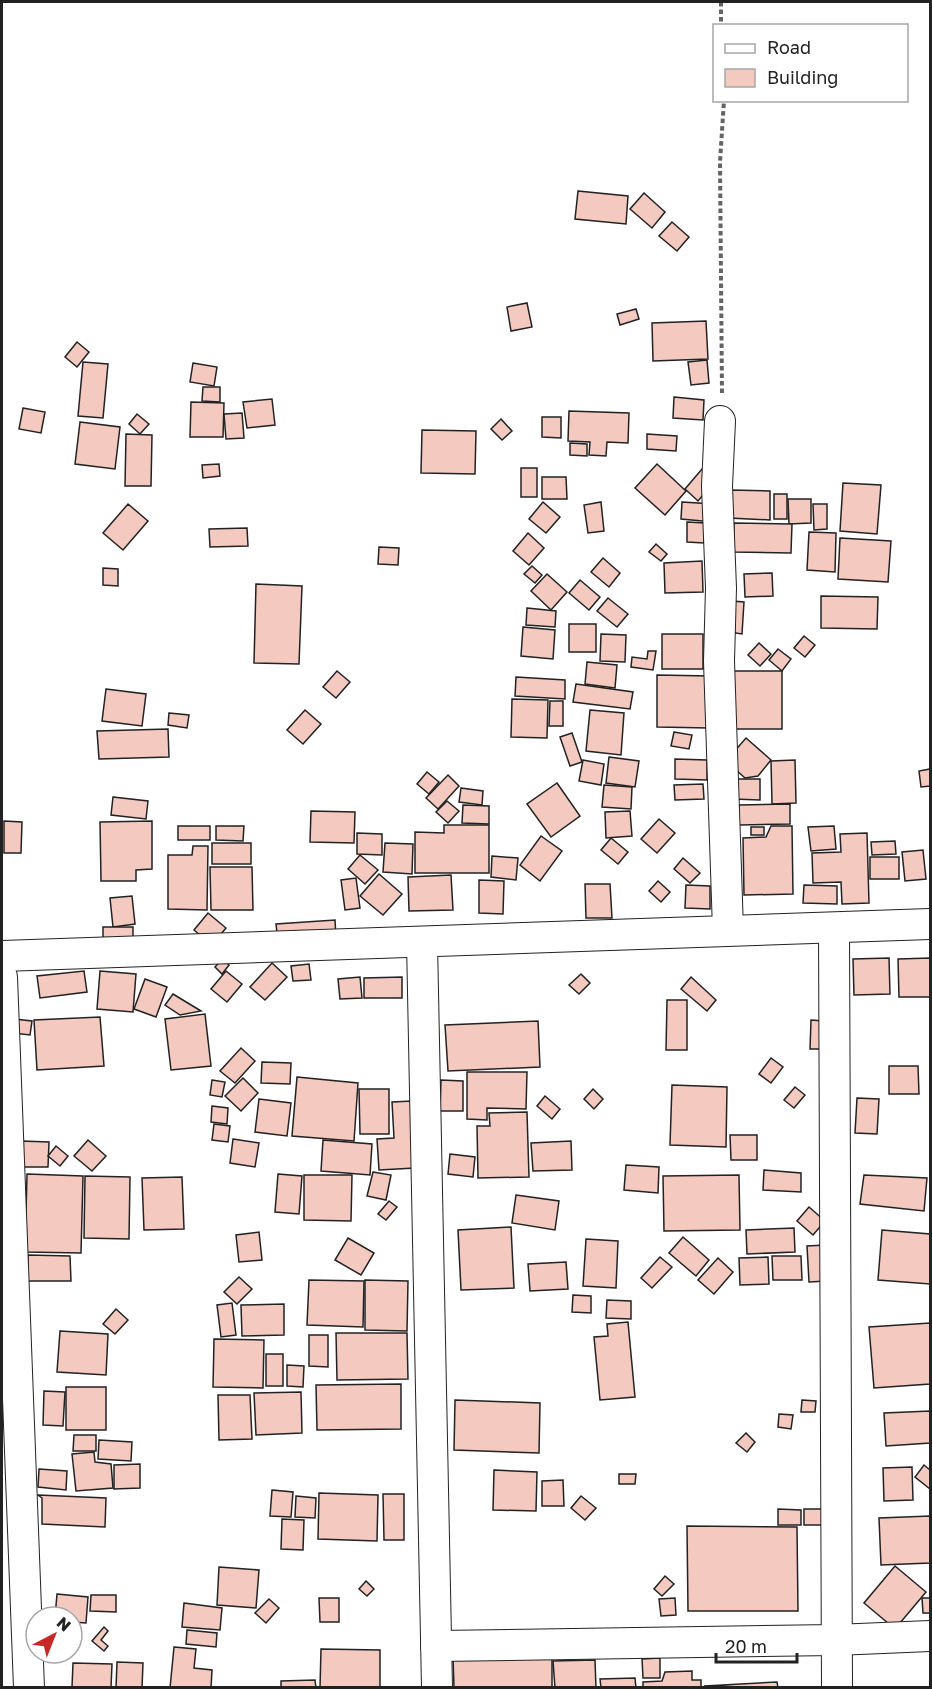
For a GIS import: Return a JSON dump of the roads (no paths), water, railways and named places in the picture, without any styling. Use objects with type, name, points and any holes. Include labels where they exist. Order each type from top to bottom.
[{"type":"street","points":[[720,421],[717,486],[721,588],[719,693],[728,930]]},
{"type":"street","points":[[2,956],[930,924]]},
{"type":"street","points":[[834,929],[835,1641],[837,1688]]},
{"type":"street","points":[[422,942],[437,1688]]},
{"type":"street","points":[[2,977],[29,1688]]},
{"type":"street","points":[[436,1646],[835,1641],[930,1636]]}]
